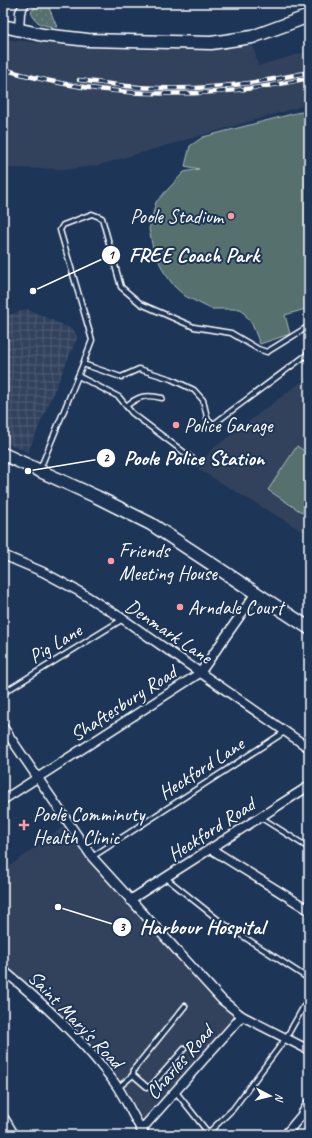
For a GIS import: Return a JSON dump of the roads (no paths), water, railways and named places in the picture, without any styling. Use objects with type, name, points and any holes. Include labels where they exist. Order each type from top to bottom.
[{"type":"main road","points":[[3,26],[19,31],[88,40],[210,43],[252,37],[309,16]]},
{"type":"main road","points":[[3,454],[97,496],[151,524],[309,628]]},
{"type":"main road","points":[[3,1120],[12,1135]]},
{"type":"street","points":[[19,31],[20,12],[25,3]]},
{"type":"street","name":"Denmark Lane","points":[[4,556],[43,572],[80,592],[123,619],[309,748]]},
{"type":"street","name":"Shaftesbury Road","points":[[3,800],[200,673],[256,593]]},
{"type":"street","points":[[3,727],[37,779],[92,857],[222,1000],[242,1016],[309,1050]]},
{"type":"street","name":"Heckford Road","points":[[130,900],[309,786]]},
{"type":"street","points":[[211,849],[309,910]]},
{"type":"street","name":"Saint Mary's Road","points":[[3,970],[62,1023],[85,1047],[118,1089],[143,1133]]},
{"type":"street","name":"Charles Road","points":[[143,1133],[176,1092],[242,1016]]},
{"type":"street","points":[[287,1134],[309,1103]]},
{"type":"lane","points":[[39,471],[92,340],[65,250],[60,230],[63,225],[92,214],[102,218],[121,287],[141,304],[194,327],[231,333],[258,349],[267,352],[309,326]]},
{"type":"lane","points":[[83,364],[121,377],[139,369],[171,379],[194,390],[204,400],[208,421],[212,423],[216,422],[309,353]]},
{"type":"lane","points":[[78,376],[119,398],[132,413],[197,462]]},
{"type":"lane","points":[[126,406],[142,396],[147,395],[162,398]]},
{"type":"lane","name":"Pig Lane","points":[[3,693],[123,619]]},
{"type":"lane","name":"Heckford Lane","points":[[92,857],[286,731]]},
{"type":"lane","points":[[260,817],[309,848]]},
{"type":"lane","points":[[166,878],[221,922],[309,979]]},
{"type":"lane","points":[[176,1092],[209,1134],[233,1109],[286,1038],[309,996]]},
{"type":"lane","points":[[118,1089],[133,1075],[134,1069],[185,1006]]},
{"type":"lane","points":[[133,1075],[147,1087],[150,1086],[184,1049]]},
{"type":"railway","points":[[3,69],[41,79],[79,86],[117,91],[156,93],[233,91],[309,78]]},
{"type":"railway","points":[[79,80],[148,88],[196,88],[234,85],[309,72]]},
{"type":"place","name":"Poole Stadium","points":[[231,216]]},
{"type":"place","name":"FREE Coach Park","points":[[33,291]]},
{"type":"place","name":"Police Garage","points":[[176,425]]},
{"type":"place","name":"Poole Police Station","points":[[28,471]]},
{"type":"place","name":"Friends Meeting House","points":[[111,561]]},
{"type":"place","name":"Arndale Court","points":[[180,607]]},
{"type":"place","name":"Poole Comminuty Health Clinic","points":[[24,825]]},
{"type":"place","name":"Harbour Hospital","points":[[58,907]]}]
